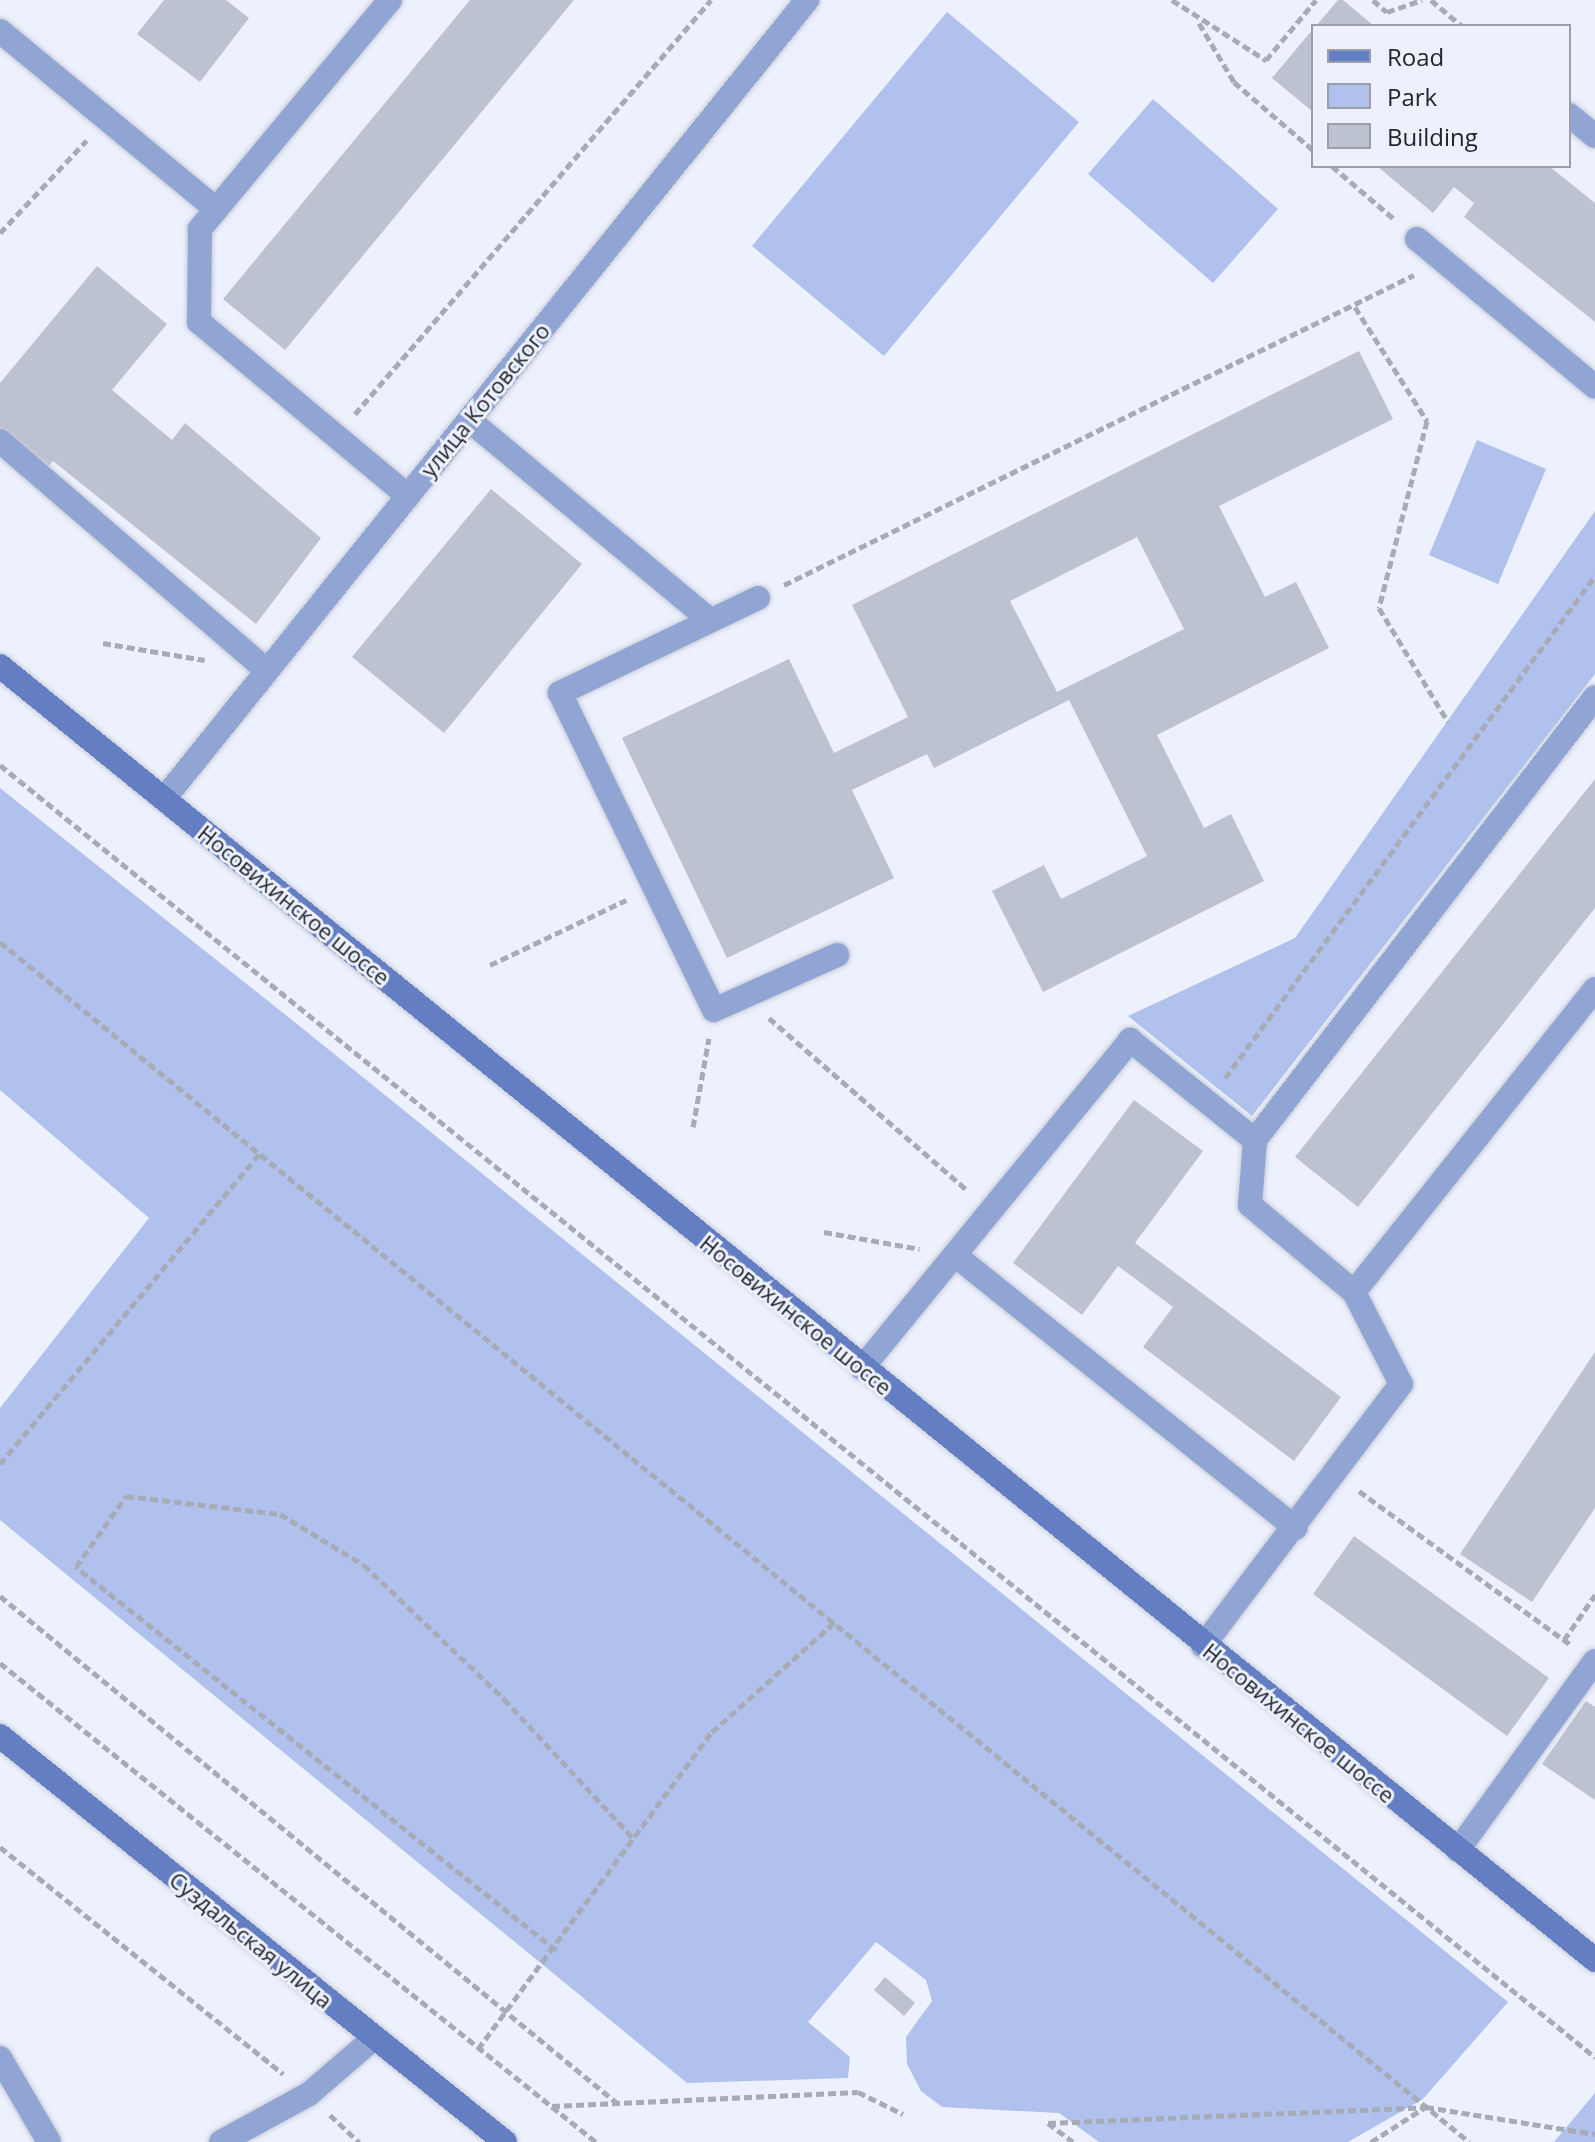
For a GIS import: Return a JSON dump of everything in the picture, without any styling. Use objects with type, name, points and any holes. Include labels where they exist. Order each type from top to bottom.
[{"type":"main road","name":"Носовихинское шоссе","points":[[0,666],[1203,1646],[1595,1960]]},
{"type":"main road","name":"Суздальская улица","points":[[0,1736],[373,2039],[505,2142]]},
{"type":"street","points":[[390,0],[200,229],[199,322],[408,496]]},
{"type":"street","name":"улица Котовского","points":[[164,799],[807,0]]},
{"type":"street","points":[[0,31],[216,209]]},
{"type":"street","points":[[1571,117],[1595,136]]},
{"type":"street","points":[[1417,239],[1595,387]]},
{"type":"street","points":[[469,420],[710,620]]},
{"type":"street","points":[[0,441],[267,671]]},
{"type":"street","points":[[758,598],[560,693],[714,1010],[837,955]]},
{"type":"street","points":[[1203,1646],[1296,1528],[1401,1384],[1354,1292],[1250,1205],[1255,1140],[1595,697]]},
{"type":"street","points":[[1354,1292],[1595,989]]},
{"type":"street","points":[[862,1368],[1130,1040],[1255,1140]]},
{"type":"street","points":[[956,1256],[1296,1528]]},
{"type":"street","points":[[1458,1850],[1595,1661]]},
{"type":"street","points":[[221,2142],[309,2094],[373,2039]]},
{"type":"street","points":[[0,2058],[49,2142]]},
{"type":"path","points":[[336,436],[711,0]]},
{"type":"path","points":[[1172,0],[1199,22],[1266,60],[1316,0]]},
{"type":"path","points":[[1373,0],[1387,12],[1422,0]]},
{"type":"path","points":[[1431,0],[1460,24]]},
{"type":"path","points":[[1199,22],[1234,82],[1311,148]]},
{"type":"path","points":[[0,233],[107,119]]},
{"type":"path","points":[[758,598],[1355,307],[1427,421],[1379,608],[1448,722]]},
{"type":"path","points":[[1207,1102],[1595,576]]},
{"type":"path","points":[[103,643],[220,663]]},
{"type":"path","points":[[0,765],[1595,2057]]},
{"type":"path","points":[[490,965],[654,887]]},
{"type":"path","points":[[0,942],[1469,2142]]},
{"type":"path","points":[[744,996],[992,1212]]},
{"type":"path","points":[[693,1127],[714,1010]]},
{"type":"path","points":[[0,1464],[259,1154]]},
{"type":"path","points":[[824,1232],[956,1256]]},
{"type":"path","points":[[1335,1474],[1595,1661]]},
{"type":"path","points":[[556,1950],[76,1567],[126,1496],[280,1514],[364,1565],[504,1699],[633,1838]]},
{"type":"path","points":[[1564,1640],[1595,1595]]},
{"type":"path","points":[[0,1596],[617,2103]]},
{"type":"path","points":[[478,2049],[556,1950],[633,1838],[712,1732],[834,1623]]},
{"type":"path","points":[[0,1663],[596,2142]]},
{"type":"path","points":[[0,1847],[309,2094],[359,2142]]},
{"type":"path","points":[[551,2106],[858,2092],[903,2114]]},
{"type":"path","points":[[1371,2142],[1426,2107]]},
{"type":"path","points":[[1073,2142],[1048,2123],[1426,2107],[1595,2134]]},
{"type":"green space","points":[[947,12],[1079,122],[884,356],[752,246]]},
{"type":"green space","points":[[1153,99],[1278,209],[1213,283],[1088,174]]},
{"type":"green space","points":[[1477,440],[1546,469],[1498,584],[1429,555]]},
{"type":"green space","points":[[1595,511],[1595,674],[1252,1116],[1128,1016],[1295,938]]},
{"type":"green space","points":[[0,788],[297,1024],[1508,2002],[1423,2099],[1348,2142],[1099,2142],[1059,2113],[942,2107],[921,2091],[907,2064],[906,2037],[932,2001],[926,1980],[876,1942],[808,2022],[850,2057],[848,2078],[687,2083],[0,1520],[0,1408],[149,1218],[0,1090]]},
{"type":"green space","points":[[1595,2093],[1595,2142],[1554,2142]]},
{"type":"building","points":[[164,0],[226,0],[249,18],[200,82],[137,34]]},
{"type":"building","points":[[470,0],[574,0],[285,350],[223,299]]},
{"type":"building","points":[[1338,0],[1343,0],[1372,24],[1318,24]]},
{"type":"building","points":[[1311,31],[1311,110],[1272,78]]},
{"type":"building","points":[[1379,168],[1551,168],[1595,203],[1595,322],[1464,217],[1474,203],[1454,187],[1433,213]]},
{"type":"building","points":[[97,266],[167,324],[112,390],[172,440],[185,423],[321,538],[256,624],[53,461],[45,470],[0,431],[0,383]]},
{"type":"building","points":[[1359,351],[1393,419],[1219,506],[1265,597],[1296,582],[1329,648],[1157,735],[1204,828],[1231,814],[1264,881],[1043,992],[992,891],[1044,865],[1061,899],[1147,856],[1069,700],[934,768],[927,754],[852,790],[894,878],[727,958],[622,738],[789,659],[834,753],[908,717],[852,605]],"holes":[[[1137,537],[1184,629],[1057,692],[1010,601]]]},
{"type":"building","points":[[491,489],[582,564],[444,733],[352,657]]},
{"type":"building","points":[[1595,779],[1595,908],[1358,1207],[1295,1157]]},
{"type":"building","points":[[1134,1100],[1203,1151],[1135,1243],[1341,1397],[1294,1461],[1143,1347],[1173,1307],[1118,1266],[1082,1315],[1013,1263]]},
{"type":"building","points":[[1595,1352],[1595,1508],[1532,1602],[1460,1554]]},
{"type":"building","points":[[1354,1536],[1549,1678],[1507,1736],[1313,1594]]},
{"type":"building","points":[[1586,1701],[1595,1707],[1595,1800],[1542,1764]]},
{"type":"building","points":[[885,1977],[915,2003],[904,2016],[874,1990]]}]
